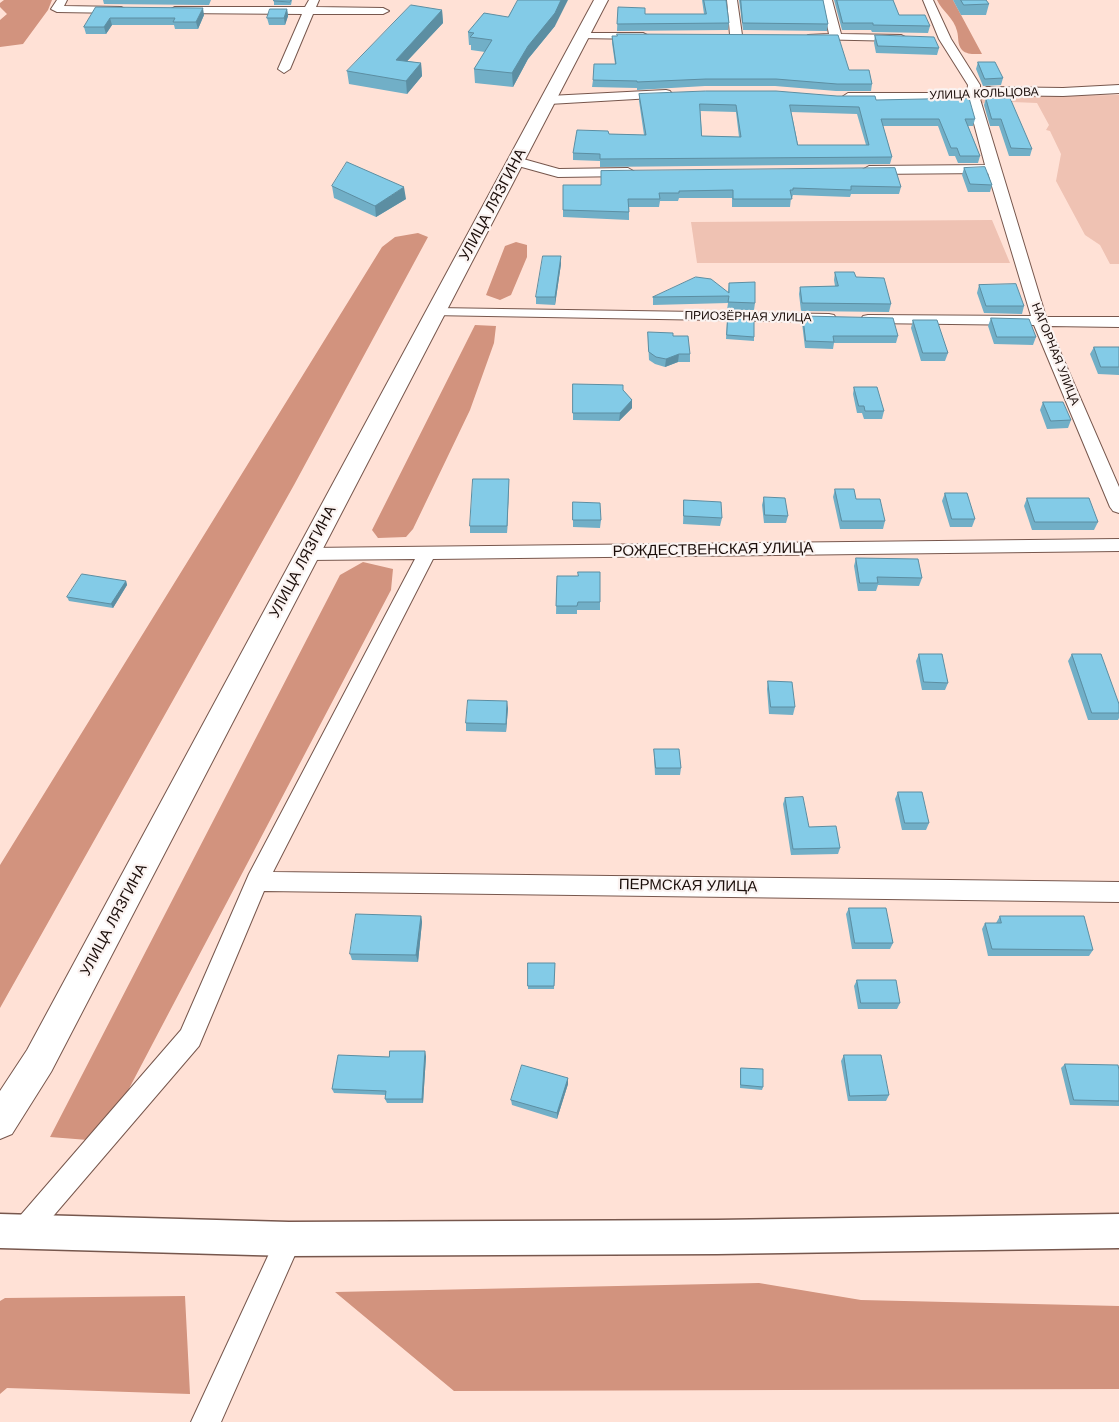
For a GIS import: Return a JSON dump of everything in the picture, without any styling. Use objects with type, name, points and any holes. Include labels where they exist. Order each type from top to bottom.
[{"type":"main road","name":"УЛИЦА ЛЯЗГИНА","points":[[0,1122],[39,1061],[602,0]]},
{"type":"street","points":[[732,0],[736,35]]},
{"type":"street","points":[[826,0],[836,38]]},
{"type":"street","name":"НАГОРНАЯ УЛИЦА","points":[[928,0],[940,39],[974,85],[973,97],[993,169],[1040,322],[1119,506]]},
{"type":"street","points":[[60,5],[135,10]]},
{"type":"street","points":[[284,68],[311,5]]},
{"type":"street","points":[[164,10],[311,5],[383,11]]},
{"type":"street","points":[[583,36],[659,36]]},
{"type":"street","points":[[796,37],[915,38]]},
{"type":"street","name":"УЛИЦА КОЛЬЦОВА","points":[[836,97],[973,97],[987,91],[1063,92],[1119,89]]},
{"type":"street","points":[[549,100],[676,94]]},
{"type":"street","points":[[516,161],[558,173],[637,172]]},
{"type":"street","points":[[854,170],[993,169]]},
{"type":"street","name":"ПРИОЗЁРНАЯ УЛИЦА","points":[[436,312],[1119,322]]},
{"type":"street","name":"РОЖДЕСТВЕНСКАЯ УЛИЦА","points":[[308,554],[1119,545]]},
{"type":"street","points":[[11,1232],[190,1038],[257,881],[427,553]]},
{"type":"street","name":"ПЕРМСКАЯ УЛИЦА","points":[[257,881],[1119,892]]},
{"type":"street","points":[[11,1232],[289,1239],[717,1237],[1119,1231]]},
{"type":"street","points":[[206,1422],[289,1239]]},
{"type":"shaded area","points":[[4,0],[52,0],[48,10],[23,44],[0,47],[0,20],[7,14],[0,7],[0,3]]},
{"type":"shaded area","points":[[937,0],[953,0],[982,54],[964,52],[960,48],[955,26]]},
{"type":"shaded area","points":[[1119,95],[1119,264],[1110,264],[1100,245],[1085,235],[1056,181],[1061,154],[1050,131],[1046,130],[1049,125],[1037,103],[988,101],[982,104],[977,97]]},
{"type":"shaded area","points":[[992,220],[1010,263],[697,263],[691,222]]},
{"type":"shaded area","points":[[418,233],[428,237],[294,485],[0,1008],[0,865],[382,247],[395,237]]},
{"type":"shaded area","points":[[516,242],[527,245],[527,257],[511,295],[500,300],[486,295],[505,246]]},
{"type":"shaded area","points":[[475,325],[496,326],[494,343],[470,410],[413,529],[406,537],[378,538],[372,530]]},
{"type":"shaded area","points":[[363,562],[393,569],[391,590],[112,1121],[88,1140],[50,1137],[340,575]]},
{"type":"shaded area","points":[[759,1283],[861,1300],[1119,1306],[1119,1389],[454,1391],[335,1292]]},
{"type":"shaded area","points":[[185,1296],[190,1394],[7,1388],[0,1394],[0,1301],[5,1298]]},
{"type":"building","points":[[274,0],[291,0],[290,2]]},
{"type":"building","points":[[518,0],[561,0],[555,13],[528,46],[512,73],[474,69],[492,40],[470,37],[474,33],[468,32],[484,13],[508,17]]},
{"type":"building","points":[[704,0],[726,0],[729,23],[617,24],[618,7],[645,8],[645,14],[706,14]]},
{"type":"building","points":[[741,0],[823,0],[828,24],[743,23]]},
{"type":"building","points":[[837,0],[893,0],[899,15],[925,15],[930,26],[843,23]]},
{"type":"building","points":[[961,0],[986,0],[989,4],[964,5]]},
{"type":"building","points":[[411,5],[442,10],[396,60],[421,63],[406,81],[347,71]]},
{"type":"building","points":[[96,7],[203,8],[196,22],[173,22],[175,18],[110,18],[104,27],[84,27]]},
{"type":"building","points":[[270,9],[287,9],[284,18],[267,18]]},
{"type":"building","points":[[617,34],[838,35],[849,70],[869,70],[872,84],[837,84],[776,79],[706,79],[637,82],[593,80],[594,64],[616,64],[612,36],[617,36]]},
{"type":"building","points":[[875,35],[934,37],[939,48],[878,46]]},
{"type":"building","points":[[978,62],[995,62],[1003,78],[985,79]]},
{"type":"building","points":[[706,91],[776,91],[837,96],[875,96],[876,100],[969,98],[975,119],[965,119],[980,156],[960,156],[957,148],[951,148],[939,119],[881,119],[892,157],[600,159],[600,154],[573,153],[577,130],[608,131],[609,134],[646,135],[639,94]],"holes":[[[700,104],[736,105],[741,137],[702,136]],[[790,105],[859,107],[869,145],[798,145]]]},
{"type":"building","points":[[986,98],[1010,98],[1032,149],[1011,148],[1001,119],[992,119]]},
{"type":"building","points":[[347,162],[404,187],[375,206],[332,186]]},
{"type":"building","points":[[985,167],[992,185],[970,184],[964,168]]},
{"type":"building","points":[[895,168],[901,187],[851,186],[851,190],[793,188],[793,190],[790,190],[792,199],[733,199],[733,190],[679,191],[679,193],[659,193],[660,199],[628,199],[629,212],[563,210],[563,185],[601,185],[601,171]]},
{"type":"building","points":[[543,256],[561,256],[555,297],[536,297]]},
{"type":"building","points":[[835,272],[854,272],[856,277],[884,278],[891,304],[802,303],[800,287],[838,286]]},
{"type":"building","points":[[696,277],[711,279],[729,293],[729,283],[755,282],[755,303],[728,302],[729,296],[653,297]]},
{"type":"building","points":[[1016,284],[1024,306],[986,306],[979,285]]},
{"type":"building","points":[[803,316],[893,318],[898,336],[833,336],[834,342],[806,341]]},
{"type":"building","points":[[728,318],[754,318],[754,337],[727,335]]},
{"type":"building","points":[[991,318],[1029,319],[1036,337],[997,337]]},
{"type":"building","points":[[913,320],[937,320],[948,353],[923,353]]},
{"type":"building","points":[[648,332],[688,336],[690,354],[679,354],[666,359],[656,357],[649,352]]},
{"type":"building","points":[[1094,347],[1119,347],[1119,367],[1101,367]]},
{"type":"building","points":[[573,384],[623,385],[623,390],[632,400],[620,413],[573,413]]},
{"type":"building","points":[[854,387],[877,387],[884,411],[865,411],[864,406],[859,406]]},
{"type":"building","points":[[1043,402],[1063,402],[1071,420],[1051,421]]},
{"type":"building","points":[[473,479],[509,479],[507,526],[470,526]]},
{"type":"building","points":[[835,489],[854,489],[856,499],[880,499],[885,521],[842,521]]},
{"type":"building","points":[[945,493],[967,493],[975,519],[952,519]]},
{"type":"building","points":[[764,497],[785,498],[788,516],[765,515]]},
{"type":"building","points":[[1027,498],[1089,498],[1098,522],[1035,522]]},
{"type":"building","points":[[684,500],[721,502],[722,518],[684,516]]},
{"type":"building","points":[[573,502],[600,503],[601,520],[573,520]]},
{"type":"building","points":[[856,558],[918,559],[922,578],[877,577],[878,583],[860,583]]},
{"type":"building","points":[[578,572],[600,572],[600,602],[578,602],[577,606],[556,606],[557,576],[578,576]]},
{"type":"building","points":[[82,574],[126,581],[111,604],[67,597]]},
{"type":"building","points":[[919,654],[942,654],[948,683],[924,682]]},
{"type":"building","points":[[1072,654],[1101,654],[1119,704],[1119,713],[1092,713]]},
{"type":"building","points":[[768,681],[792,682],[795,707],[771,707]]},
{"type":"building","points":[[468,700],[507,701],[506,724],[466,723]]},
{"type":"building","points":[[654,749],[679,749],[681,768],[656,768]]},
{"type":"building","points":[[898,792],[922,792],[929,823],[905,823]]},
{"type":"building","points":[[803,797],[809,827],[836,826],[840,848],[793,849],[785,798]]},
{"type":"building","points":[[849,908],[886,908],[893,943],[855,943]]},
{"type":"building","points":[[356,914],[421,916],[416,955],[350,954]]},
{"type":"building","points":[[1000,916],[1084,916],[1093,950],[992,949],[985,923],[1001,923]]},
{"type":"building","points":[[528,963],[555,963],[554,986],[528,986]]},
{"type":"building","points":[[857,980],[896,980],[900,1003],[861,1003]]},
{"type":"building","points":[[390,1051],[425,1051],[422,1099],[385,1099],[386,1091],[332,1089],[338,1055],[389,1057]]},
{"type":"building","points":[[844,1055],[881,1055],[889,1095],[850,1096]]},
{"type":"building","points":[[1065,1064],[1118,1065],[1119,1101],[1074,1100]]},
{"type":"building","points":[[522,1065],[568,1078],[557,1113],[511,1100]]},
{"type":"building","points":[[741,1068],[763,1069],[763,1087],[741,1085]]}]
